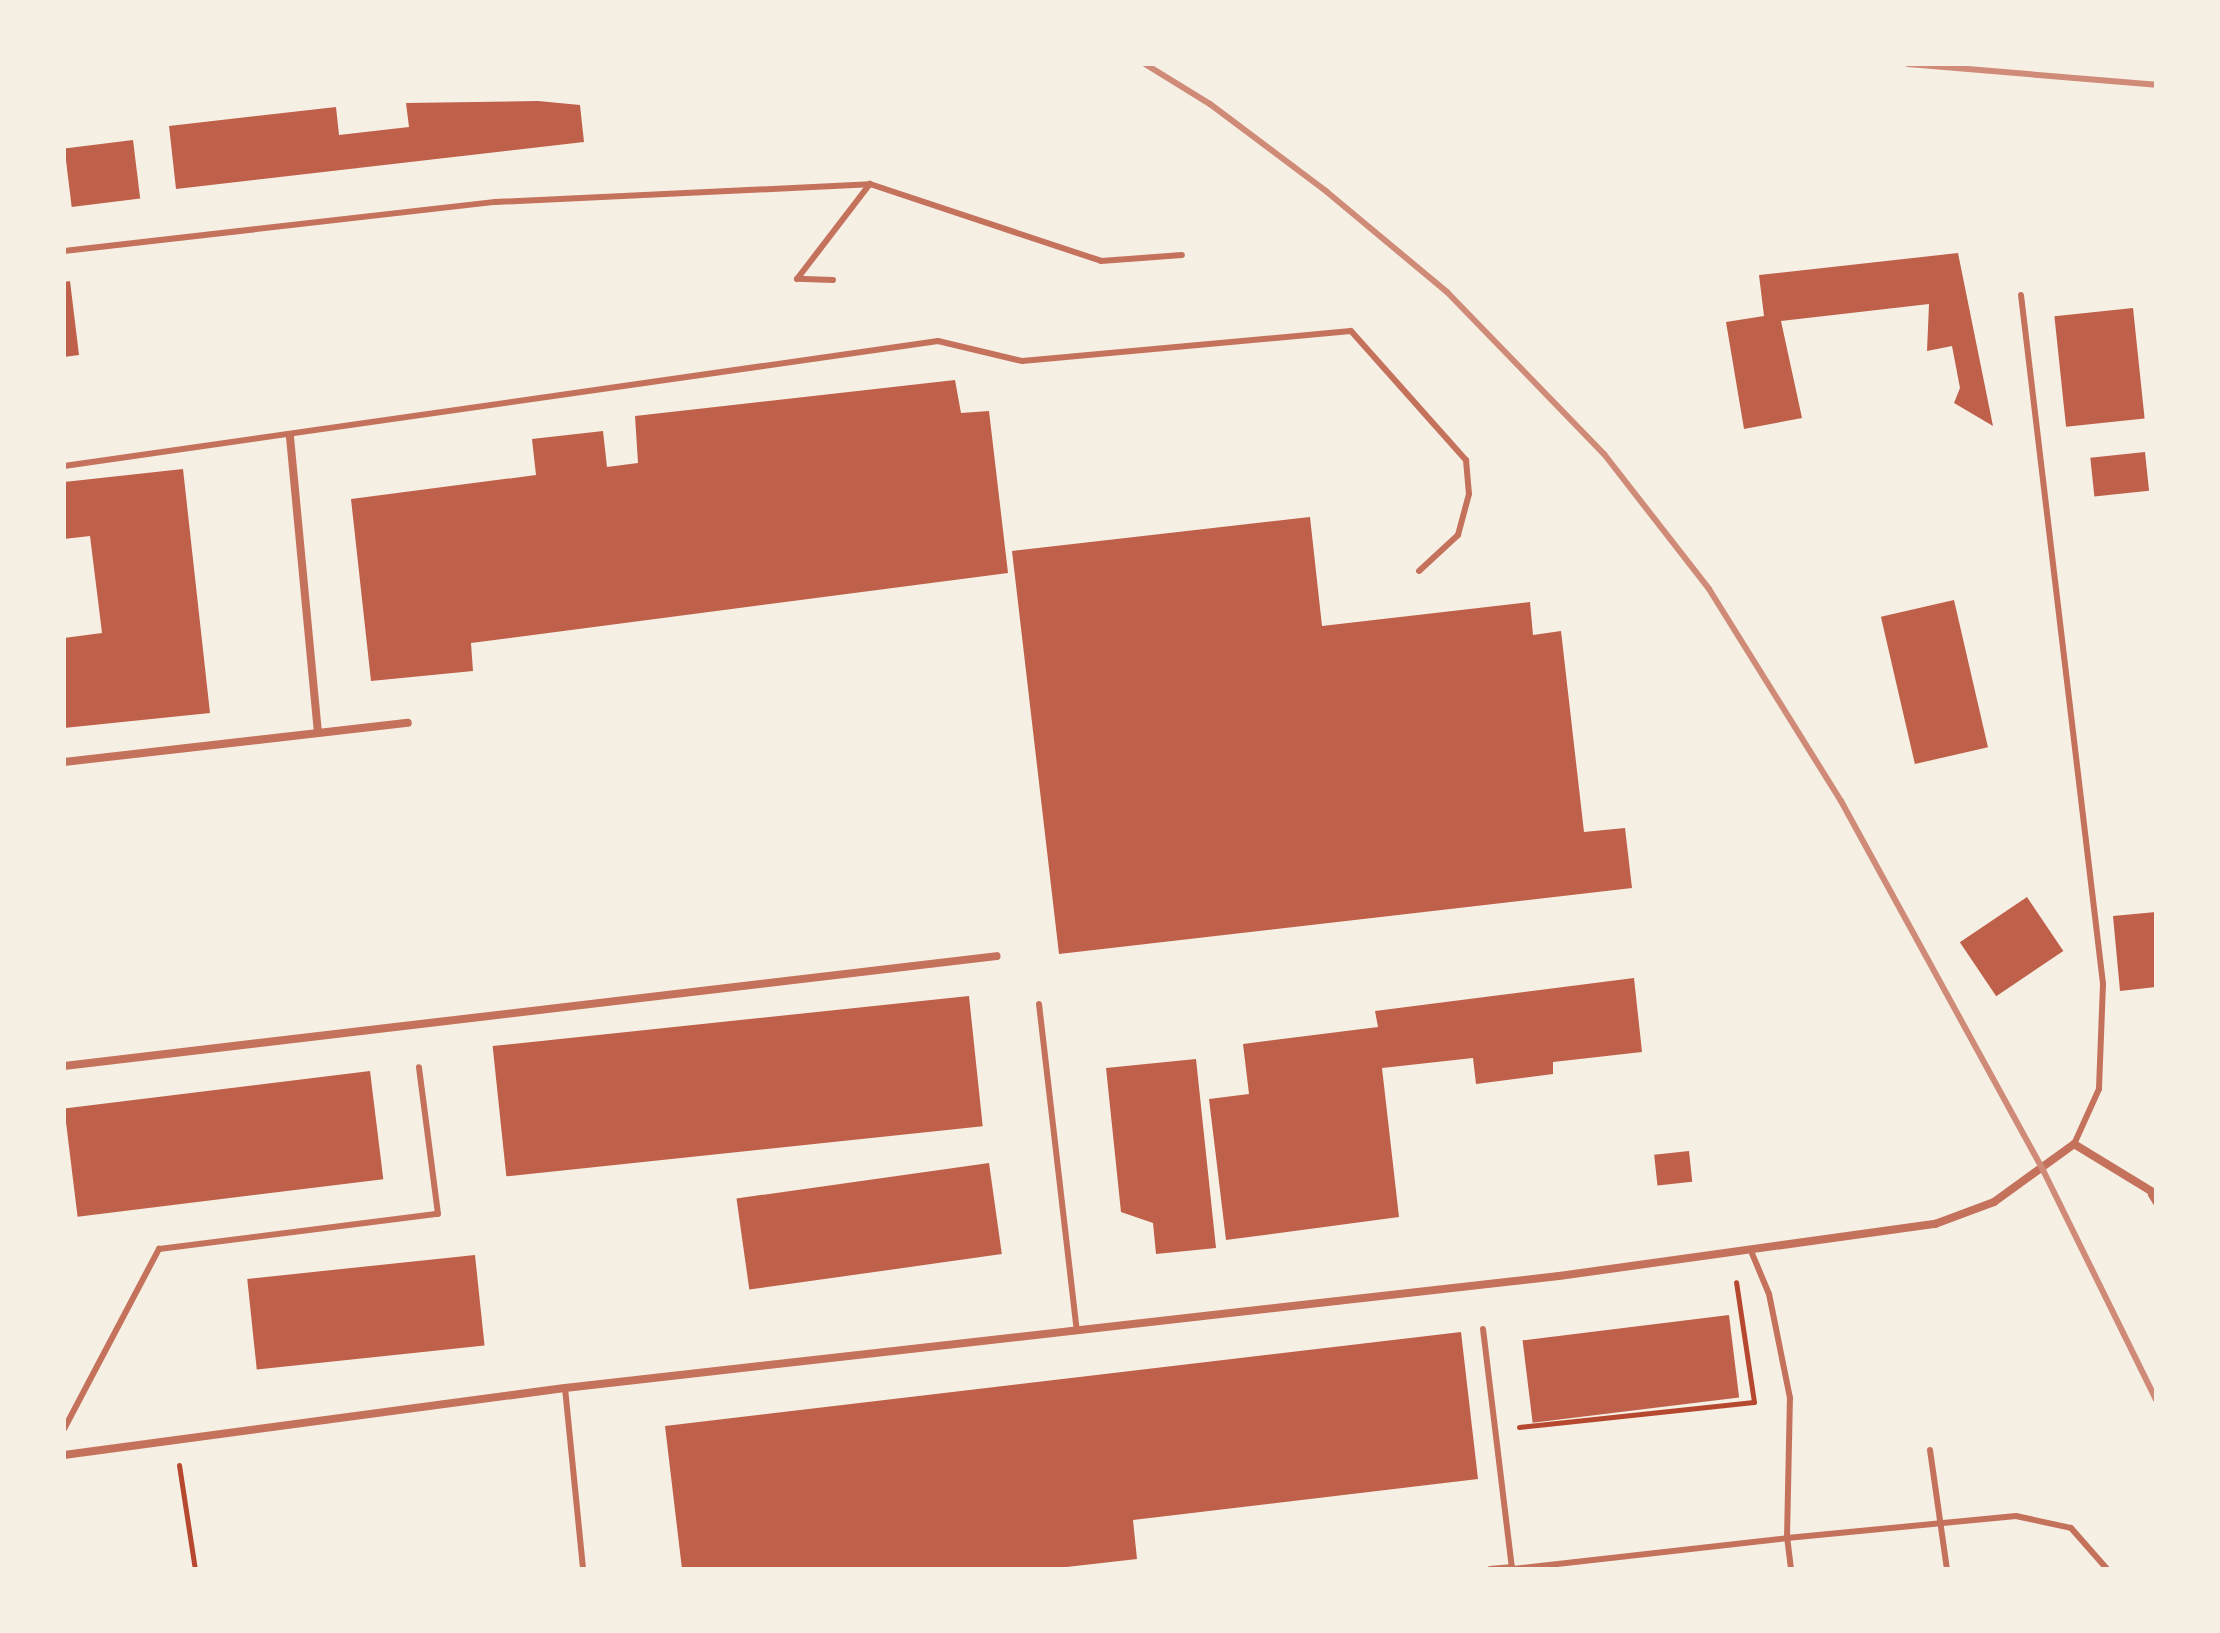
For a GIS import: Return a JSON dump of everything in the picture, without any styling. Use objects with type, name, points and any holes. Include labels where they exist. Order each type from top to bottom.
[{"type":"street","points":[[290,437],[318,731]]},
{"type":"street","points":[[64,762],[408,723]]},
{"type":"street","points":[[64,1066],[997,956]]},
{"type":"street","points":[[64,1455],[565,1388],[1751,1251],[1935,1224],[1994,1202],[2074,1144],[2154,1197]]},
{"type":"lane","points":[[833,280],[797,279],[870,184]]},
{"type":"lane","points":[[64,251],[495,202],[870,184],[1101,261],[1182,255]]},
{"type":"lane","points":[[2021,295],[2103,984],[2099,1089],[2074,1144]]},
{"type":"lane","points":[[64,466],[290,437],[938,341],[1022,361],[1351,331],[1466,460],[1469,494],[1458,535],[1419,571]]},
{"type":"lane","points":[[1039,1004],[1077,1331]]},
{"type":"lane","points":[[64,1429],[159,1249],[438,1214],[419,1067]]},
{"type":"lane","points":[[1751,1251],[1769,1294],[1790,1398],[1787,1538],[1791,1569]]},
{"type":"lane","points":[[1483,1329],[1512,1568]]},
{"type":"lane","points":[[565,1388],[583,1569]]},
{"type":"lane","points":[[1930,1450],[1947,1569]]},
{"type":"lane","points":[[1490,1569],[2016,1516],[2071,1528],[2107,1569]]},
{"type":"path","points":[[1495,1430],[1754,1402],[1732,1253]]},
{"type":"path","points":[[179,1465],[195,1569]]},
{"type":"building","points":[[538,101],[580,105],[584,142],[176,189],[169,126],[336,107],[339,135],[409,127],[406,103]]},
{"type":"building","points":[[133,140],[140,199],[72,207],[65,148]]},
{"type":"building","points":[[1958,253],[1993,426],[1954,403],[1960,388],[1952,346],[1927,351],[1929,304],[1781,321],[1802,418],[1744,429],[1726,322],[1764,316],[1759,275]]},
{"type":"building","points":[[70,281],[79,355],[64,357],[64,282]]},
{"type":"building","points":[[2133,308],[2145,418],[2066,427],[2054,316]]},
{"type":"building","points":[[955,380],[961,413],[989,411],[1008,573],[471,643],[473,671],[371,681],[351,499],[536,475],[532,439],[603,431],[607,467],[638,463],[635,416]]},
{"type":"building","points":[[2145,452],[2149,491],[2094,497],[2090,458]]},
{"type":"building","points":[[183,469],[210,713],[64,728],[64,638],[102,633],[90,536],[64,539],[64,482]]},
{"type":"building","points":[[1310,517],[1322,626],[1530,602],[1533,635],[1561,631],[1584,832],[1625,828],[1632,888],[1059,954],[1012,551]]},
{"type":"building","points":[[1954,600],[1988,747],[1915,764],[1881,617]]},
{"type":"building","points":[[2027,897],[2063,951],[1996,996],[1960,942]]},
{"type":"building","points":[[2156,912],[2156,987],[2120,991],[2113,916]]},
{"type":"building","points":[[1634,978],[1642,1052],[1553,1062],[1553,1074],[1476,1084],[1473,1058],[1382,1068],[1399,1217],[1226,1240],[1209,1099],[1249,1094],[1243,1044],[1378,1027],[1375,1011]]},
{"type":"building","points":[[969,996],[983,1126],[506,1176],[493,1046]]},
{"type":"building","points":[[1196,1059],[1216,1248],[1156,1254],[1153,1223],[1121,1212],[1106,1068]]},
{"type":"building","points":[[370,1071],[383,1179],[78,1217],[64,1109]]},
{"type":"building","points":[[1689,1151],[1692,1182],[1657,1185],[1654,1155]]},
{"type":"building","points":[[989,1163],[1002,1254],[749,1290],[736,1198]]},
{"type":"building","points":[[475,1255],[485,1346],[257,1369],[247,1279]]},
{"type":"building","points":[[1729,1315],[1739,1397],[1533,1423],[1523,1340]]},
{"type":"building","points":[[1461,1332],[1478,1479],[1133,1520],[1137,1559],[1049,1569],[682,1569],[665,1426]]},
{"type":"railway","points":[[1145,64],[1210,104],[1327,192],[1447,292],[1604,454],[1709,589],[1841,801],[2043,1170],[2156,1400]]},
{"type":"railway","points":[[1908,64],[2156,85]]}]
